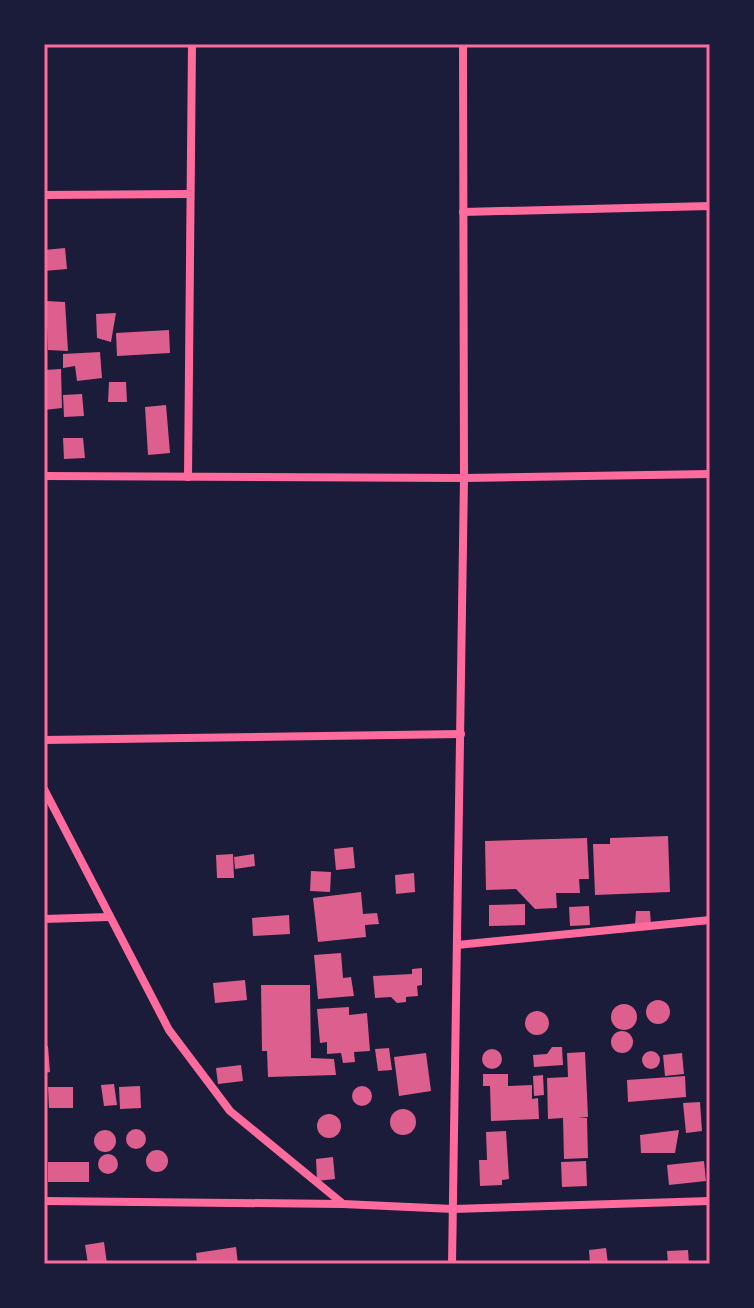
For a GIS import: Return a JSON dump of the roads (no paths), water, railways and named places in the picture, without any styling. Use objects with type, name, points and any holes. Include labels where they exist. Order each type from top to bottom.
[{"type":"street","points":[[188,477],[192,44]]},
{"type":"street","points":[[452,1264],[464,478],[463,44]]},
{"type":"street","points":[[44,195],[189,194]]},
{"type":"street","points":[[463,212],[710,206]]},
{"type":"street","points":[[44,476],[464,478],[710,474]]},
{"type":"street","points":[[44,740],[461,734]]},
{"type":"street","points":[[44,789],[169,1030],[230,1111],[343,1204]]},
{"type":"street","points":[[44,919],[109,917]]},
{"type":"street","points":[[457,945],[710,920]]},
{"type":"street","points":[[44,1201],[343,1204],[453,1209],[710,1201]]}]
